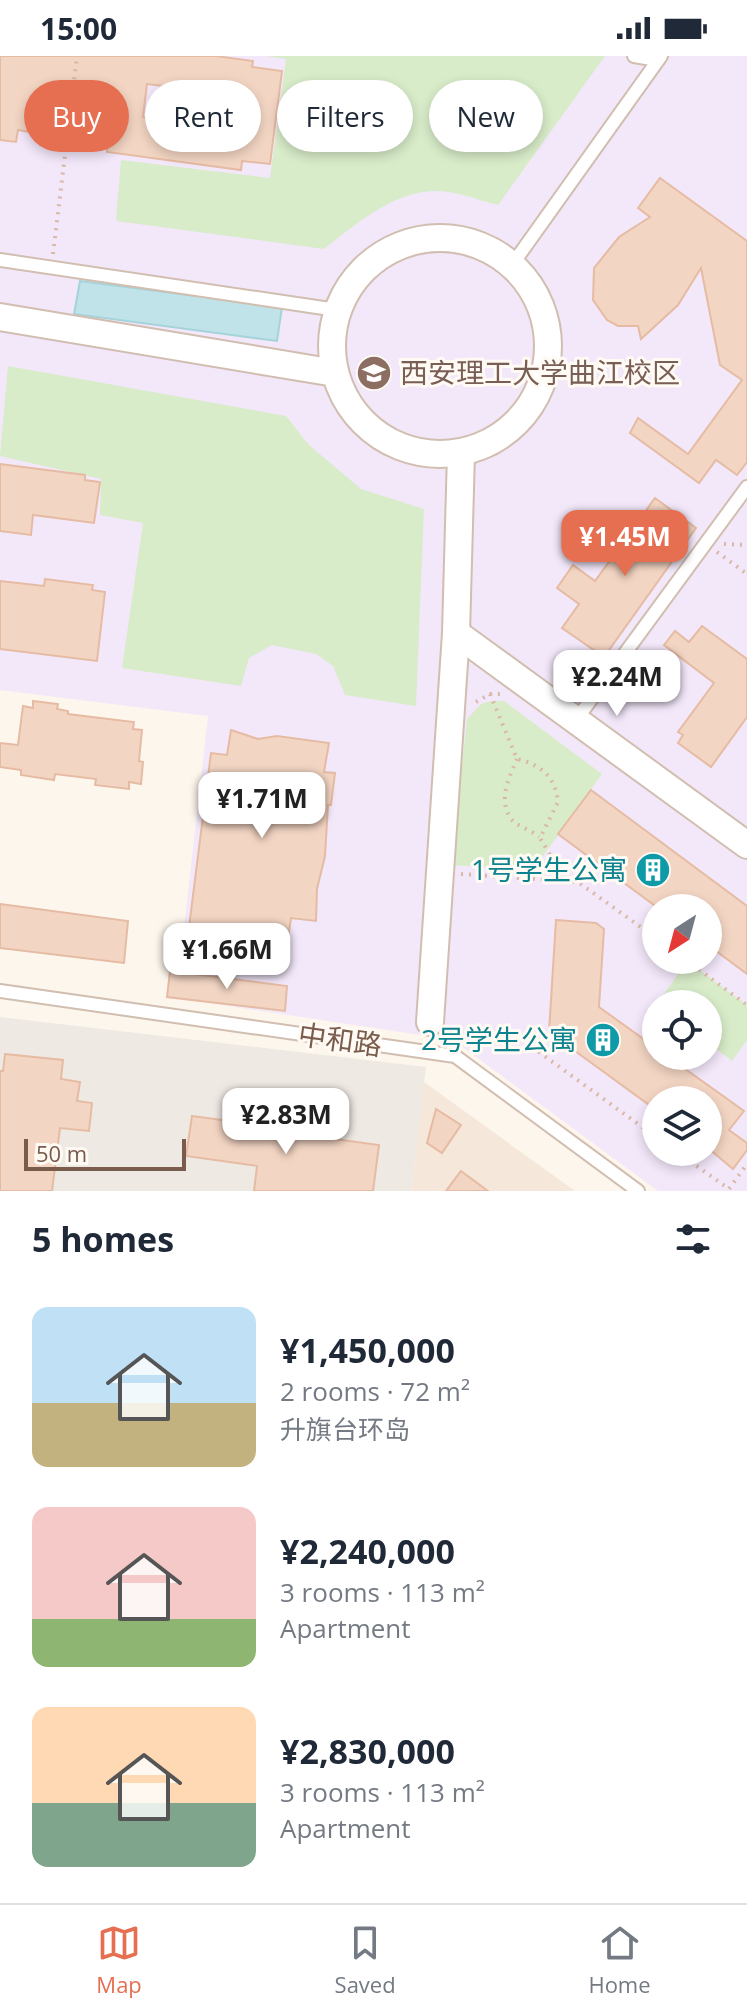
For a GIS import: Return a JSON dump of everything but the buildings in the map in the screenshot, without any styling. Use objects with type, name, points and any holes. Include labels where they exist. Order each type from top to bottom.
[{"type":"street","points":[[427,238],[457,239],[486,248],[512,265],[534,291],[546,323],[548,358],[542,380],[520,420],[493,441],[461,453],[428,454],[396,445],[369,428],[348,403],[335,373],[331,341],[337,310],[351,283],[372,261],[398,246],[427,238]]},
{"type":"street","points":[[0,317],[335,373]]},
{"type":"street","points":[[430,1022],[456,633],[461,453]]},
{"type":"street","points":[[456,633],[747,845]]},
{"type":"lane","points":[[634,56],[659,58]]},
{"type":"lane","points":[[512,265],[659,58]]},
{"type":"lane","points":[[0,260],[337,310]]},
{"type":"lane","points":[[576,720],[747,487]]},
{"type":"lane","name":"中和路","points":[[0,991],[455,1056],[638,1191]]},
{"type":"path","points":[[51,268],[77,56]]},
{"type":"path","points":[[706,544],[747,574]]},
{"type":"path","points":[[490,694],[517,759],[504,793],[505,807],[514,822],[540,838],[565,881]]},
{"type":"path","points":[[517,759],[542,769],[553,780],[557,791],[556,811],[540,838]]},
{"type":"path","points":[[446,873],[578,882],[642,928]]},
{"type":"path","points":[[705,974],[747,1005]]},
{"type":"path","points":[[532,1047],[642,1127]]},
{"type":"path","points":[[697,1166],[730,1190],[747,1164]]},
{"type":"shaded area","name":"西安理工大学曲江校区","points":[[0,56],[747,56],[747,1191],[658,1191],[453,1040],[176,998],[208,716],[0,690]]},
{"type":"shaded area","points":[[0,1017],[426,1067],[411,1191],[0,1191]]},
{"type":"shaded area","points":[[424,1082],[575,1191],[411,1191]]},
{"type":"green space","points":[[266,56],[605,56],[543,142],[543,80],[429,80],[429,152],[536,152],[498,205],[453,193],[422,192],[377,210],[324,249],[116,221],[121,160],[270,178],[277,126],[277,152],[413,152],[413,80],[283,80],[286,59]]},
{"type":"green space","points":[[8,366],[286,416],[309,445],[361,489],[424,509],[416,706],[345,695],[333,666],[316,654],[272,645],[249,658],[241,686],[122,668],[143,523],[100,515],[101,479],[0,456]]},
{"type":"green space","points":[[504,701],[602,774],[533,870],[451,865],[467,719],[481,704]]},
{"type":"green space","points":[[678,974],[705,974],[747,1005],[747,1040],[732,1061],[722,1054],[722,990],[667,990]]},
{"type":"water","points":[[80,281],[282,307],[277,341],[74,314]]},
{"type":"place","name":"西安理工大学曲江校区","points":[[374,373]]},
{"type":"place","name":"1号学生公寓","points":[[653,870]]},
{"type":"place","name":"2号学生公寓","points":[[603,1040]]}]
